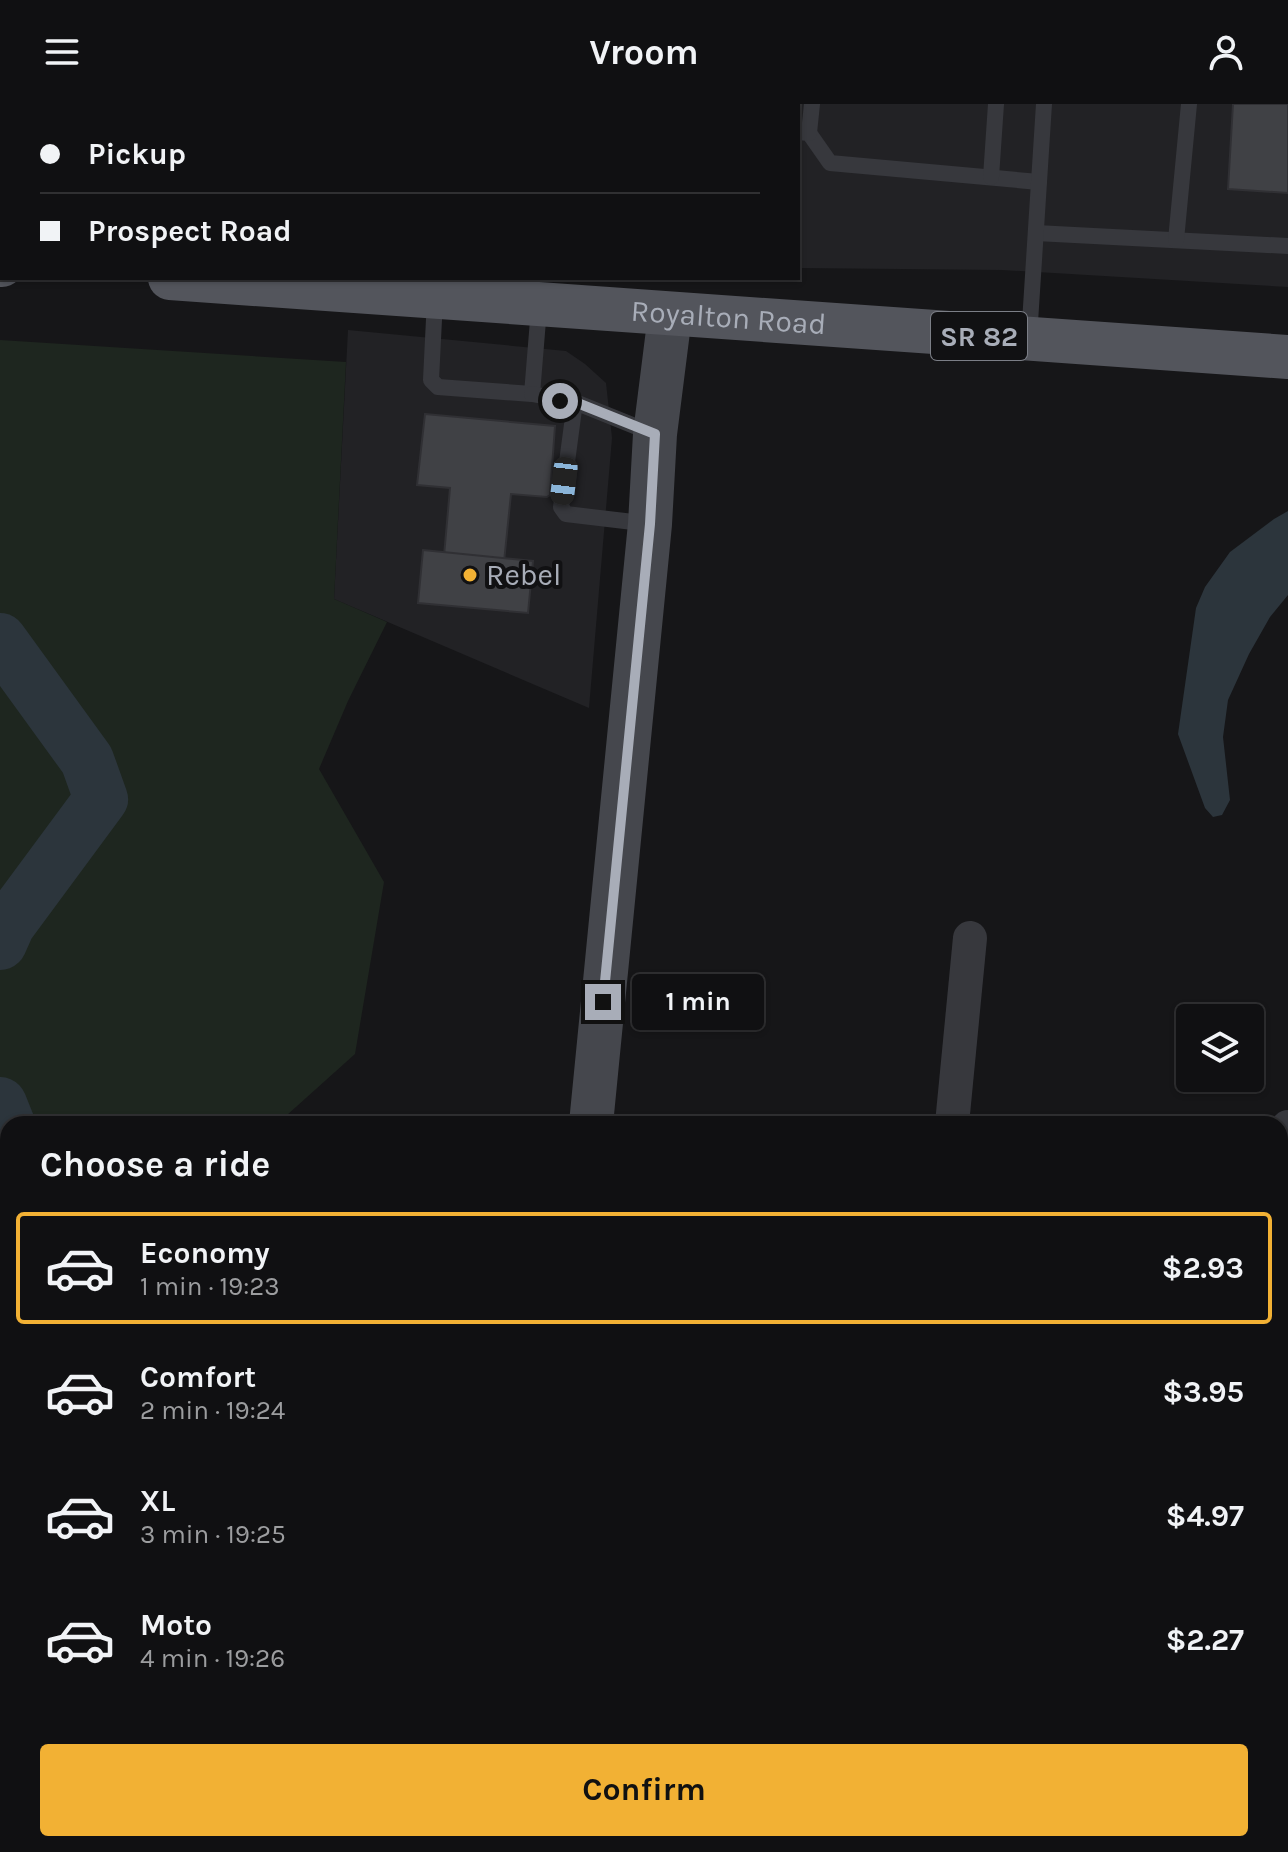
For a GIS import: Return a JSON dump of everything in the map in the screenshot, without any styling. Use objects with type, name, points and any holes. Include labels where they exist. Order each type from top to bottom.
[{"type":"main road","name":"Royalton Road","points":[[202,280],[539,305],[672,296],[1029,339],[1288,357]]},
{"type":"street","points":[[592,1116],[650,524],[655,434],[672,296]]},
{"type":"street","points":[[953,1116],[970,938]]},
{"type":"lane","points":[[812,104],[804,133],[830,163],[1039,182]]},
{"type":"lane","points":[[991,177],[996,104]]},
{"type":"lane","points":[[1029,339],[1044,104]]},
{"type":"lane","points":[[1176,240],[1189,104]]},
{"type":"lane","points":[[1036,233],[1288,246]]},
{"type":"lane","points":[[436,297],[431,380],[438,387],[532,394],[575,402],[655,434]]},
{"type":"lane","points":[[532,394],[539,305]]},
{"type":"lane","points":[[575,402],[561,507],[566,514],[650,524]]},
{"type":"shaded area","points":[[800,104],[1288,104],[1288,287],[1002,270],[800,268]]},
{"type":"shaded area","points":[[348,330],[566,351],[606,383],[612,438],[589,708],[334,599]]},
{"type":"shaded area","points":[[0,340],[346,362],[334,599],[387,622],[319,769],[384,882],[355,1054],[286,1116],[0,1116]]},
{"type":"shaded area","points":[[1288,511],[1288,595],[1270,617],[1228,700],[1223,737],[1230,800],[1222,815],[1213,817],[1205,808],[1178,734],[1196,608],[1205,587],[1230,552]]},
{"type":"building","points":[[1233,104],[1288,104],[1288,193],[1228,189]]},
{"type":"building","points":[[425,414],[555,426],[550,495],[511,494],[504,562],[444,556],[450,488],[417,485]]},
{"type":"building","points":[[423,550],[533,561],[528,613],[418,603]]},
{"type":"waterway","points":[[0,640],[87,760],[101,799],[8,925],[0,943]]},
{"type":"waterway","points":[[0,1104],[5,1116]]},
{"type":"place","name":"Rebel","points":[[470,575]]},
{"type":"route","points":[[560,401],[575,402],[655,434],[650,524],[603,1002]]}]
